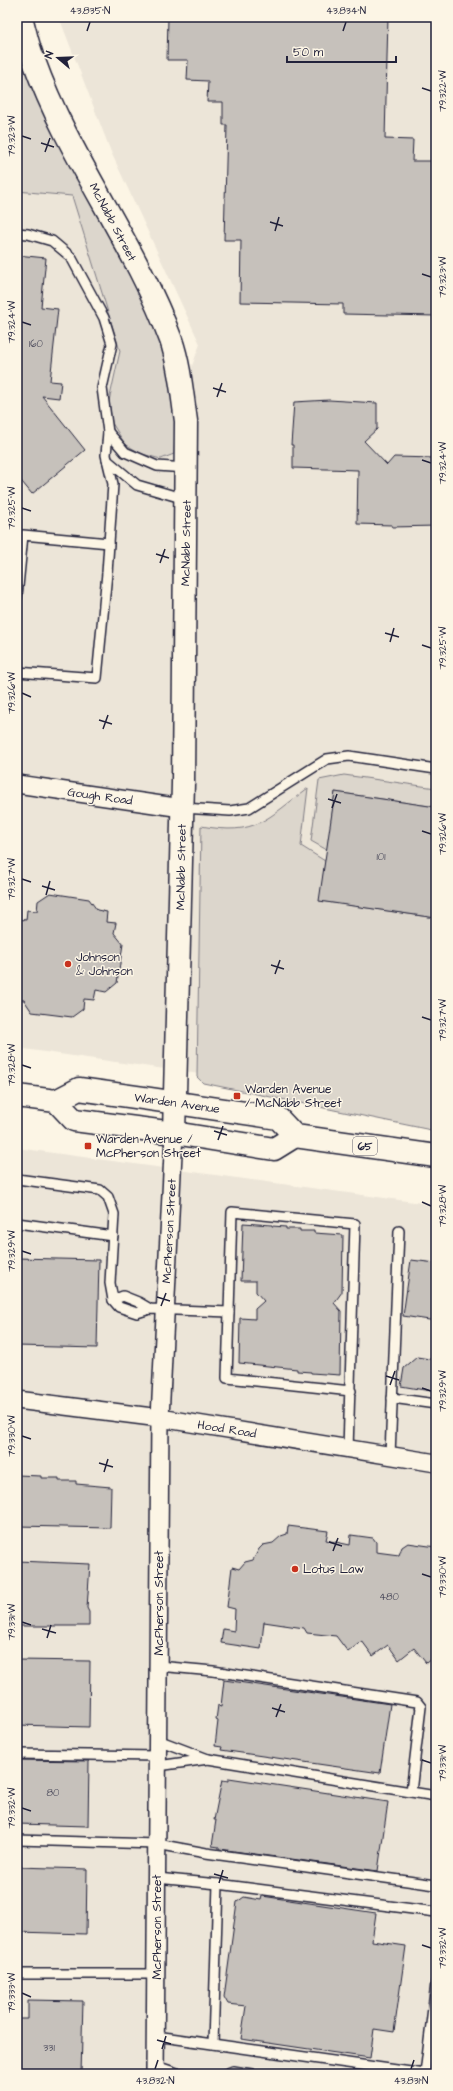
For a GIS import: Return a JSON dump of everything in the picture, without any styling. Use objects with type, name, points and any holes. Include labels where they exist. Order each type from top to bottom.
[{"type":"street","name":"McNabb Street","points":[[21,17],[34,60],[62,124],[153,297],[172,342],[180,377],[186,421],[187,500],[176,1104],[174,1132]]},
{"type":"street","name":"Gough Road","points":[[17,784],[182,808]]},
{"type":"street","name":"Warden Avenue","points":[[56,1101],[79,1089],[278,1118],[295,1136]]},
{"type":"street","points":[[17,1096],[56,1101],[74,1120],[174,1132],[274,1149],[295,1136]]},
{"type":"street","name":"McPherson Street","points":[[156,2070],[160,1418],[158,1309],[174,1132]]},
{"type":"street","name":"65","points":[[295,1136],[436,1156]]},
{"type":"street","name":"Hood Road","points":[[17,1400],[160,1418],[436,1463]]},
{"type":"lane","points":[[17,233],[28,234],[52,241],[71,257],[104,318],[112,344],[102,388],[108,432],[108,460],[113,484],[97,678],[17,672]]},
{"type":"lane","points":[[108,432],[125,452],[157,466],[187,468]]},
{"type":"lane","points":[[108,460],[137,485],[187,500]]},
{"type":"lane","points":[[17,597],[22,535],[109,543]]},
{"type":"lane","points":[[182,808],[230,811],[249,808],[327,759],[349,756],[436,769]]},
{"type":"lane","points":[[17,1179],[100,1190],[108,1197],[114,1214],[110,1283],[113,1300],[123,1296],[158,1309],[229,1312]]},
{"type":"lane","points":[[348,1449],[351,1391],[355,1224],[232,1212],[227,1378],[351,1391]]},
{"type":"lane","points":[[17,1223],[113,1236]]},
{"type":"lane","points":[[390,1455],[399,1231]]},
{"type":"lane","points":[[392,1398],[436,1404]]},
{"type":"lane","points":[[158,1666],[213,1671],[417,1702],[421,1707],[411,1792]]},
{"type":"lane","points":[[17,1754],[158,1754],[208,1759],[436,1796]]},
{"type":"lane","points":[[158,1754],[208,1759]]},
{"type":"lane","points":[[17,1840],[157,1844],[206,1853],[436,1885]]},
{"type":"lane","points":[[157,1878],[218,1884],[436,1912]]},
{"type":"lane","points":[[213,2044],[218,1884]]},
{"type":"lane","points":[[17,1974],[156,1974]]},
{"type":"lane","points":[[156,2036],[426,2074],[436,1983]]},
{"type":"lane","points":[[156,2070],[188,2074]]},
{"type":"lane","points":[[225,2074],[233,2071],[252,2074]]},
{"type":"shaded area","points":[[59,17],[436,17],[436,1114],[214,1076],[17,1048],[17,191],[72,196],[120,351],[109,401],[142,454],[161,459],[174,454],[176,410],[200,344],[111,152]]},
{"type":"shaded area","points":[[17,33],[156,326],[169,372],[176,410],[174,454],[161,459],[142,454],[125,444],[112,423],[109,401],[120,351],[72,196],[17,191]]},
{"type":"shaded area","points":[[344,775],[436,788],[436,807],[335,792],[327,850],[311,841],[319,780]]},
{"type":"shaded area","points":[[308,788],[301,846],[325,861],[320,901],[436,918],[436,1131],[203,1083],[197,1077],[201,826],[220,829],[248,827],[270,817]]},
{"type":"shaded area","points":[[17,1148],[436,1205],[436,2074],[17,2074]]},
{"type":"building","points":[[168,17],[388,17],[385,139],[413,140],[412,161],[436,161],[436,316],[343,314],[343,304],[240,302],[241,240],[224,240],[227,125],[223,125],[223,102],[207,102],[208,81],[187,80],[188,60],[167,60]]},
{"type":"building","points":[[17,255],[46,258],[41,307],[58,309],[50,381],[61,382],[59,398],[42,396],[85,450],[32,494],[17,476]]},
{"type":"building","points":[[329,400],[377,403],[377,429],[364,441],[387,465],[394,457],[436,458],[436,526],[392,527],[392,525],[357,524],[358,470],[293,468],[293,445],[291,445],[294,402]]},
{"type":"building","points":[[335,792],[436,807],[436,918],[319,901]]},
{"type":"building","name":"Johnson & Johnson","points":[[50,893],[89,899],[97,910],[107,912],[106,922],[116,923],[114,933],[123,944],[117,983],[106,992],[96,990],[94,1000],[84,999],[83,1009],[72,1017],[32,1012],[24,1000],[17,999],[17,919],[26,920],[27,910],[37,911],[38,901]]},
{"type":"building","points":[[243,1223],[272,1225],[286,1227],[286,1229],[300,1229],[300,1231],[314,1231],[314,1233],[343,1235],[342,1292],[334,1303],[341,1311],[340,1375],[311,1373],[297,1371],[297,1369],[239,1363],[240,1318],[255,1319],[255,1309],[264,1301],[256,1292],[256,1281],[241,1281]]},
{"type":"building","points":[[17,1258],[99,1260],[97,1348],[17,1346]]},
{"type":"building","points":[[411,1260],[436,1263],[436,1321],[403,1316]]},
{"type":"building","points":[[417,1357],[436,1360],[436,1392],[401,1386],[404,1368]]},
{"type":"building","points":[[17,1475],[41,1476],[41,1478],[59,1478],[59,1481],[76,1481],[76,1484],[111,1487],[110,1528],[17,1526]]},
{"type":"building","points":[[288,1526],[328,1531],[326,1540],[350,1545],[351,1535],[373,1538],[376,1542],[376,1552],[399,1555],[402,1547],[408,1543],[436,1547],[436,1655],[426,1663],[414,1648],[399,1660],[388,1645],[373,1656],[362,1641],[348,1652],[336,1636],[307,1633],[304,1628],[264,1622],[261,1649],[221,1643],[223,1629],[234,1631],[235,1609],[227,1607],[232,1567],[239,1569],[245,1562],[253,1560],[263,1545],[273,1543],[281,1536],[287,1534]]},
{"type":"building","points":[[17,1561],[90,1564],[87,1608],[89,1612],[89,1626],[17,1626]]},
{"type":"building","points":[[17,1660],[90,1661],[89,1727],[17,1725]]},
{"type":"building","points":[[224,1680],[390,1704],[380,1773],[221,1750],[222,1747],[215,1746],[218,1721],[216,1720],[218,1705],[221,1706]]},
{"type":"building","points":[[17,1760],[89,1761],[88,1826],[17,1824]]},
{"type":"building","points":[[229,1778],[388,1802],[378,1871],[219,1849],[219,1847],[212,1846],[216,1820],[214,1820],[222,1780],[229,1781]]},
{"type":"building","points":[[17,1867],[87,1869],[86,1934],[17,1932]]},
{"type":"building","points":[[262,1896],[376,1913],[372,1941],[406,1946],[394,2032],[374,2029],[370,2058],[241,2039],[246,2006],[228,2004],[224,1997],[237,1902],[244,1897],[261,1900]]},
{"type":"building","points":[[28,2000],[83,2001],[81,2074],[17,2074],[17,2019],[28,2019]]},
{"type":"place","name":"Johnson & Johnson","points":[[68,964]]},
{"type":"place","name":"Warden Avenue / McNabb Street","points":[[237,1096]]},
{"type":"place","name":"Warden Avenue / McPherson Street","points":[[88,1146]]},
{"type":"place","name":"Lotus Law","points":[[295,1569]]}]
